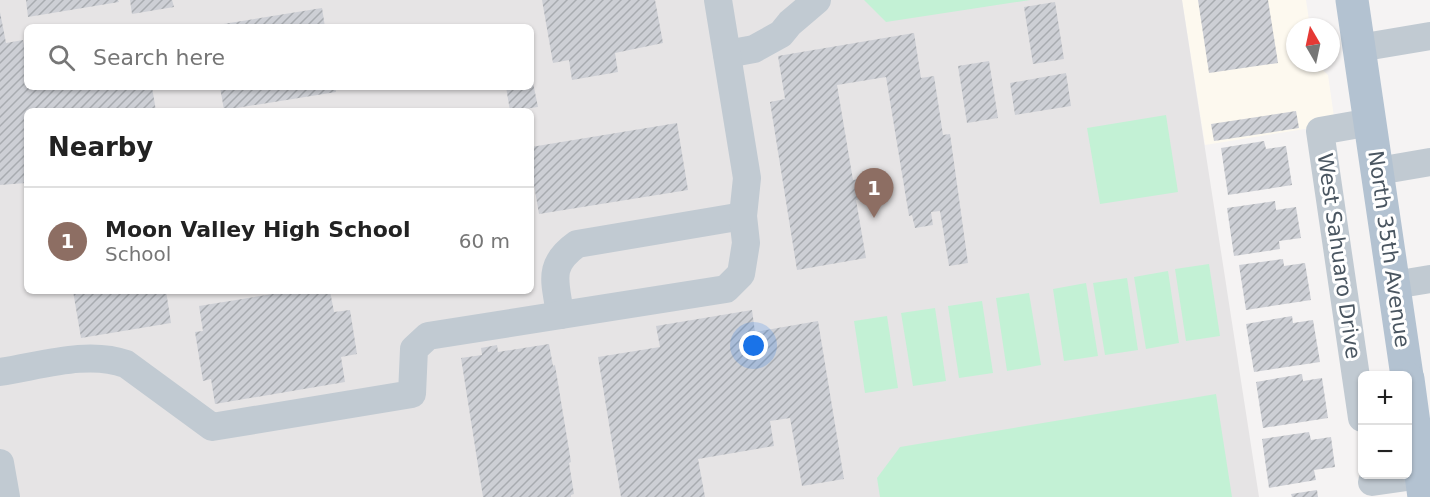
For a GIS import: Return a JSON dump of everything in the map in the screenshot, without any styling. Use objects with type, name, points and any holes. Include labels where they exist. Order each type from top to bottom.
[{"type":"main road","name":"North 35th Avenue","points":[[1352,0],[1394,285],[1414,390],[1423,486]]},
{"type":"street","points":[[0,372],[93,357],[111,359],[126,364],[212,428],[412,394],[414,349],[429,336],[726,289],[741,274],[746,243],[743,216],[747,178],[718,0]]},
{"type":"street","points":[[727,54],[754,49],[781,34],[790,23],[817,0]]},
{"type":"street","points":[[1359,48],[1430,36]]},
{"type":"street","name":"North 35th Avenue","points":[[1320,130],[1371,123]]},
{"type":"street","name":"West Sahuaro Drive","points":[[1320,130],[1358,391]]},
{"type":"street","points":[[1378,171],[1430,162]]},
{"type":"street","points":[[560,315],[555,272],[563,254],[577,244],[743,216]]},
{"type":"street","points":[[1394,285],[1430,279]]},
{"type":"street","points":[[0,463],[6,497]]},
{"type":"street","name":"North 35th Avenue","points":[[1372,484],[1423,486]]},
{"type":"shaded area","points":[[0,0],[1182,0],[1259,497],[0,497]]},
{"type":"shaded area","points":[[1182,0],[1306,0],[1309,18],[1286,18],[1286,72],[1325,72],[1328,75],[1334,117],[1311,128],[1205,145]]},
{"type":"green space","points":[[864,0],[1030,0],[886,22]]},
{"type":"green space","points":[[1166,115],[1178,192],[1100,204],[1087,128]]},
{"type":"green space","points":[[1209,264],[1220,336],[1186,341],[1175,269]]},
{"type":"green space","points":[[1168,271],[1179,343],[1146,349],[1134,277]]},
{"type":"green space","points":[[1127,278],[1138,350],[1105,355],[1093,283]]},
{"type":"green space","points":[[1086,283],[1098,356],[1064,361],[1053,289]]},
{"type":"green space","points":[[1029,293],[1041,365],[1007,371],[996,298]]},
{"type":"green space","points":[[982,301],[993,373],[959,378],[948,306]]},
{"type":"green space","points":[[935,308],[946,381],[913,386],[901,313]]},
{"type":"green space","points":[[887,316],[898,388],[865,393],[854,321]]},
{"type":"green space","points":[[1216,394],[1232,497],[880,497],[877,478],[900,447]]},
{"type":"building","points":[[26,0],[118,0],[119,2],[28,17]]},
{"type":"building","points":[[130,0],[172,0],[174,7],[132,14]]},
{"type":"building","points":[[542,0],[655,0],[663,43],[615,53],[618,72],[572,80],[569,60],[553,63]]},
{"type":"building","points":[[1198,0],[1268,0],[1278,63],[1209,73]]},
{"type":"building","points":[[1055,2],[1064,59],[1033,64],[1024,7]]},
{"type":"building","points":[[322,8],[325,24],[223,24]]},
{"type":"building","points":[[0,12],[6,43],[23,40],[24,90],[152,90],[156,108],[24,108],[24,183],[0,185]]},
{"type":"building","points":[[914,33],[921,78],[934,76],[943,135],[950,134],[968,263],[949,266],[940,211],[931,212],[933,225],[915,228],[912,215],[909,216],[886,77],[837,85],[853,180],[866,178],[869,198],[856,200],[866,258],[797,270],[770,102],[785,99],[778,56]]},
{"type":"building","points":[[989,61],[998,118],[967,123],[958,66]]},
{"type":"building","points":[[1066,73],[1071,106],[1015,115],[1010,83]]},
{"type":"building","points":[[534,88],[538,107],[510,108],[506,90],[534,90]]},
{"type":"building","points":[[221,90],[336,90],[336,92],[236,108],[224,108]]},
{"type":"building","points":[[1296,111],[1299,128],[1214,141],[1211,124]]},
{"type":"building","points":[[677,123],[688,190],[539,214],[534,185],[534,147]]},
{"type":"building","points":[[1264,141],[1266,149],[1286,146],[1292,185],[1228,195],[1221,148]]},
{"type":"building","points":[[1275,201],[1276,210],[1296,207],[1301,238],[1279,241],[1280,249],[1234,256],[1227,208]]},
{"type":"building","points":[[1283,259],[1284,266],[1305,263],[1311,300],[1246,310],[1239,265]]},
{"type":"building","points":[[74,294],[166,294],[171,323],[81,338]]},
{"type":"building","points":[[273,294],[331,294],[334,312],[350,310],[357,354],[341,357],[345,382],[215,404],[211,379],[203,381],[195,332],[203,331],[199,306]]},
{"type":"building","points":[[752,310],[755,332],[818,321],[844,479],[802,486],[790,418],[770,421],[774,446],[698,459],[705,497],[621,497],[598,357],[660,347],[656,326]]},
{"type":"building","points":[[1292,316],[1293,323],[1313,320],[1320,362],[1254,372],[1246,324]]},
{"type":"building","points":[[549,344],[553,366],[555,365],[574,494],[571,497],[483,497],[461,358],[482,355],[481,348],[497,345],[498,352]]},
{"type":"building","points":[[1302,374],[1303,381],[1322,378],[1328,418],[1263,428],[1256,382]]},
{"type":"building","points":[[1309,432],[1311,440],[1331,437],[1335,467],[1314,470],[1316,480],[1269,488],[1262,439]]},
{"type":"building","points":[[1317,490],[1318,497],[1292,497],[1291,494]]},
{"type":"place","name":"Moon Valley High School","points":[[874,218]]}]
